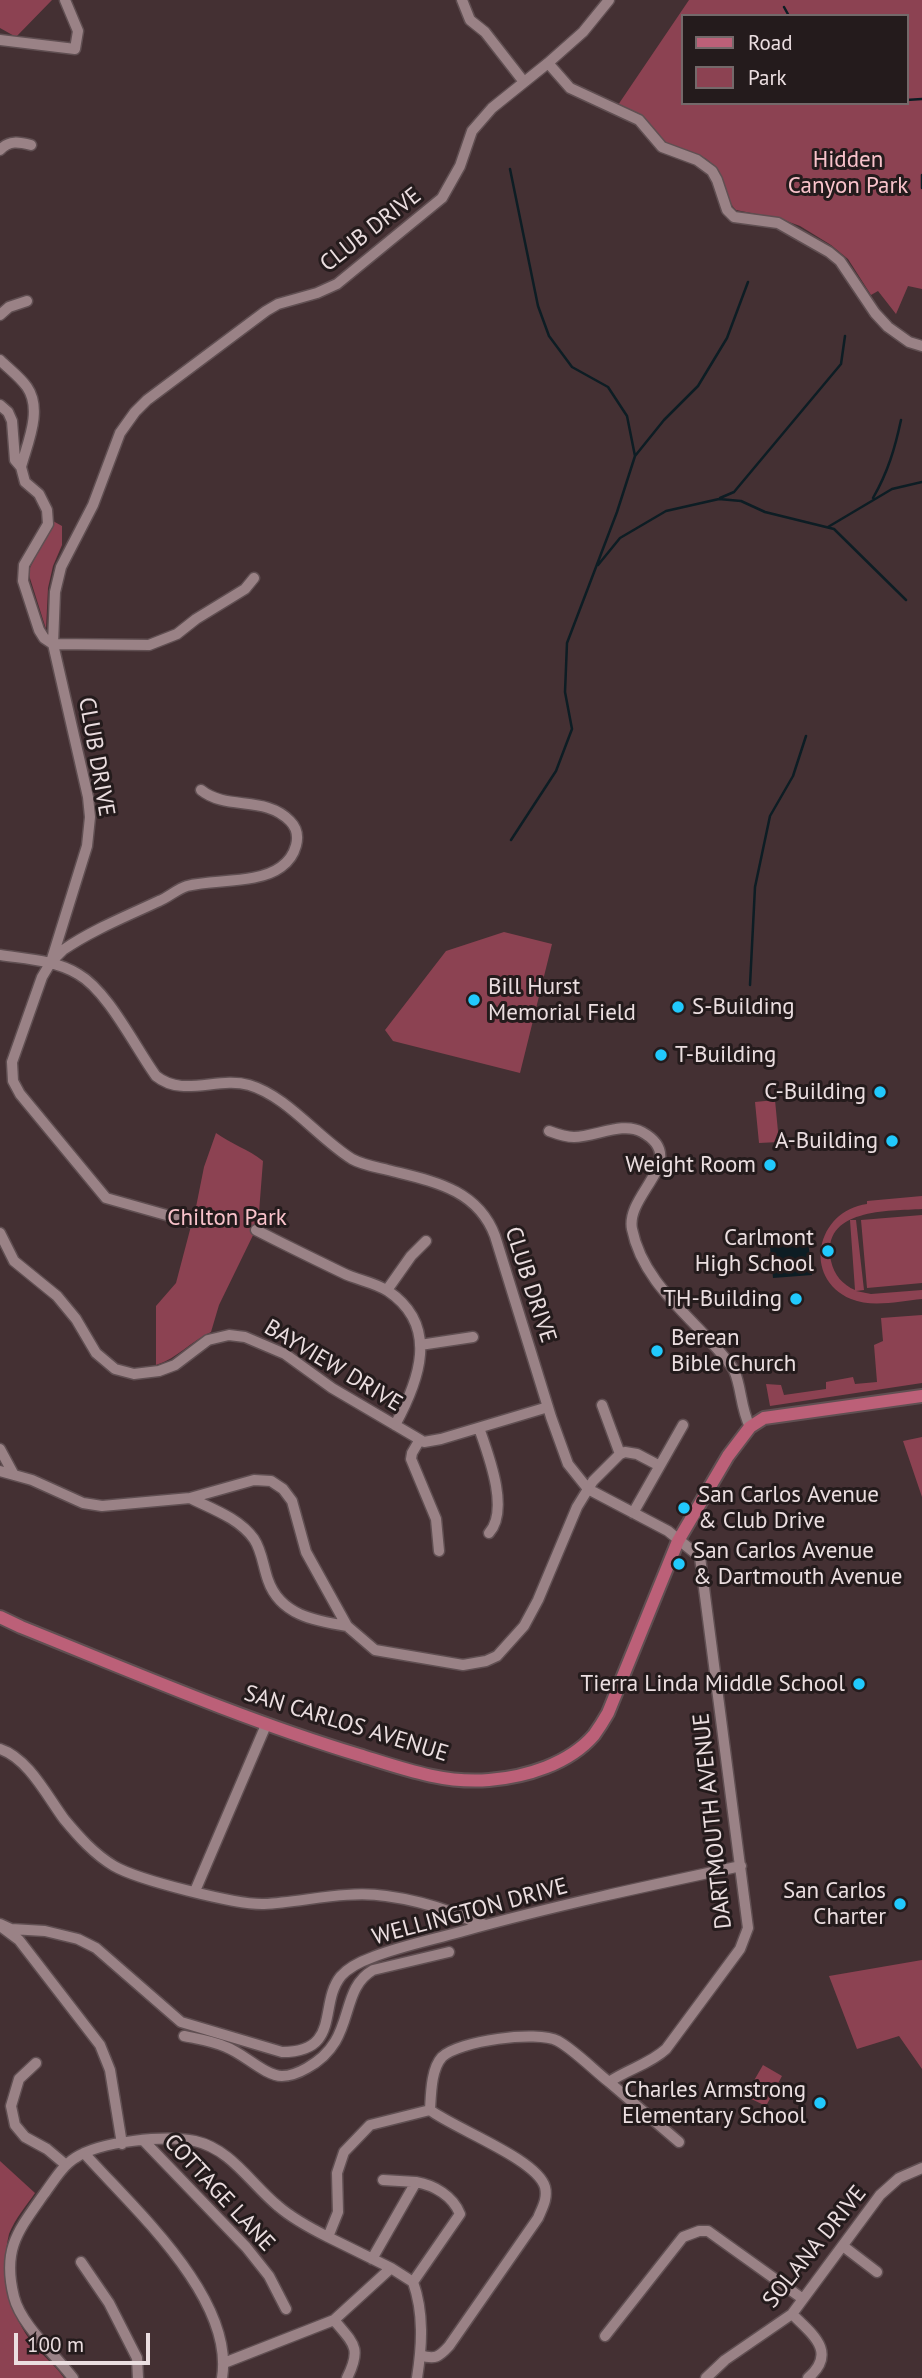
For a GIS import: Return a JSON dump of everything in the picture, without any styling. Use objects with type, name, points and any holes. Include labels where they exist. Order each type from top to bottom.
[{"type":"main road","points":[[750,1427],[764,1418],[922,1396]]},
{"type":"main road","name":"SAN CARLOS AVENUE","points":[[0,1617],[266,1725],[424,1775],[456,1780],[489,1780],[536,1771],[571,1755],[593,1735],[608,1713],[678,1541],[728,1456],[750,1427]]},
{"type":"street","points":[[0,40],[75,49],[78,32],[65,0]]},
{"type":"street","points":[[462,0],[470,20],[485,32],[524,82]]},
{"type":"street","name":"CLUB DRIVE","points":[[609,0],[583,32],[492,108],[472,131],[460,166],[442,198],[337,284],[317,293],[278,304],[266,311],[147,400],[120,433],[93,505],[61,567],[55,592],[54,644],[90,817],[87,846],[51,962],[79,974],[94,987],[161,1079],[181,1087],[228,1082],[261,1090],[357,1161],[452,1188],[476,1205],[486,1217],[495,1236],[566,1461],[588,1489],[668,1531],[678,1541]]},
{"type":"street","points":[[548,63],[570,88],[639,120],[662,147],[697,160],[712,171],[727,210],[734,217],[778,223],[829,252],[840,261],[875,313],[888,327],[922,346]]},
{"type":"street","points":[[0,150],[5,144],[13,142],[31,145]]},
{"type":"street","points":[[0,315],[9,307],[27,301]]},
{"type":"street","points":[[0,360],[28,388],[34,402],[34,416],[21,467],[24,482],[39,494],[47,510],[48,524],[24,565],[23,581],[44,638],[54,644],[149,645],[177,634],[245,589],[254,578]]},
{"type":"street","points":[[0,405],[12,421],[15,460],[21,467]]},
{"type":"street","points":[[191,1222],[106,1198],[16,1087],[12,1062],[42,977],[51,962],[69,946],[182,888],[272,873],[287,862],[296,848],[297,841],[296,832],[289,819],[262,805],[215,799],[201,790]]},
{"type":"street","points":[[0,955],[51,962]]},
{"type":"street","points":[[549,1131],[575,1137],[636,1129],[657,1145],[660,1155],[657,1173],[641,1193],[632,1214],[635,1241],[667,1296],[734,1370],[742,1410],[750,1427]]},
{"type":"street","points":[[256,1230],[345,1274],[387,1290],[409,1314],[420,1345],[416,1382],[396,1425]]},
{"type":"street","name":"BAYVIEW DRIVE","points":[[0,1233],[14,1261],[57,1296],[76,1319],[96,1353],[116,1369],[134,1374],[159,1371],[176,1365],[208,1340],[229,1335],[245,1337],[285,1354],[325,1383],[419,1440],[430,1442],[548,1407]]},
{"type":"street","points":[[387,1290],[411,1256],[426,1241]]},
{"type":"street","points":[[420,1345],[473,1337]]},
{"type":"street","points":[[602,1405],[620,1454]]},
{"type":"street","points":[[633,1513],[683,1425]]},
{"type":"street","points":[[480,1428],[495,1478],[496,1520],[489,1533]]},
{"type":"street","points":[[419,1440],[411,1459],[436,1519],[439,1551]]},
{"type":"street","points":[[0,1449],[14,1475]]},
{"type":"street","points":[[0,1471],[32,1480],[83,1503],[102,1506],[190,1498],[254,1480],[266,1480],[279,1486],[292,1501],[306,1552],[347,1626],[370,1647],[458,1665],[497,1656],[519,1632],[533,1611],[577,1507],[593,1481],[620,1454],[633,1452],[659,1465]]},
{"type":"street","points":[[190,1498],[231,1518],[247,1531],[260,1550],[269,1583],[285,1605],[308,1619],[347,1626]]},
{"type":"street","name":"DARTMOUTH AVENUE","points":[[609,2082],[626,2070],[655,2059],[666,2049],[740,1949],[748,1928],[700,1557],[678,1541]]},
{"type":"street","points":[[195,1891],[266,1725]]},
{"type":"street","points":[[0,1749],[15,1757],[94,1853],[116,1868],[138,1876],[236,1901],[261,1904],[351,1895],[384,1895],[421,1902],[456,1913],[476,1923],[496,1922]]},
{"type":"street","points":[[0,1756],[15,1757]]},
{"type":"street","name":"WELLINGTON DRIVE","points":[[323,2030],[327,2024],[335,1987],[341,1977],[353,1966],[372,1957],[496,1922],[741,1866]]},
{"type":"street","points":[[0,1925],[10,1929],[45,1931],[78,1939],[96,1948],[181,2022],[282,2052],[294,2052],[308,2047],[318,2039],[323,2030],[338,2039]]},
{"type":"street","points":[[0,1925],[19,1940],[100,2045],[110,2070],[122,2144]]},
{"type":"street","points":[[184,2036],[228,2047],[270,2073],[281,2076],[297,2074],[320,2061],[333,2048],[345,2024],[354,1989],[363,1976],[373,1970],[449,1952]]},
{"type":"street","points":[[430,2109],[433,2083],[440,2059],[452,2049],[512,2037],[545,2036],[559,2041],[679,2142]]},
{"type":"street","points":[[36,2063],[19,2079],[11,2106],[15,2125],[25,2137],[47,2149],[66,2165]]},
{"type":"street","points":[[328,2236],[338,2212],[337,2173],[344,2152],[370,2125],[430,2109],[530,2166],[544,2186],[545,2200],[538,2218],[449,2346],[439,2357],[431,2358],[421,2354]]},
{"type":"street","points":[[73,2378],[23,2318],[14,2297],[10,2267],[15,2237],[66,2165],[84,2153],[122,2144],[172,2139],[197,2141],[227,2156],[276,2205],[300,2223],[391,2268],[413,2282],[420,2306],[421,2354],[417,2378]]},
{"type":"street","name":"COTTAGE LANE","points":[[144,2141],[246,2247],[269,2276],[286,2309]]},
{"type":"street","points":[[84,2153],[183,2264],[213,2313],[224,2363],[222,2378]]},
{"type":"street","name":"SOLANA DRIVE","points":[[706,2378],[725,2360],[792,2314],[890,2185],[908,2173],[922,2168]]},
{"type":"street","points":[[383,2180],[428,2184],[443,2193],[460,2214],[413,2282]]},
{"type":"street","points":[[372,2259],[416,2182]]},
{"type":"street","points":[[605,2336],[683,2236],[699,2231],[708,2231],[803,2299]]},
{"type":"street","points":[[843,2246],[877,2272]]},
{"type":"street","points":[[81,2262],[109,2303],[137,2358],[138,2378]]},
{"type":"street","points":[[224,2363],[334,2320],[391,2268]]},
{"type":"street","points":[[792,2314],[817,2339],[822,2351],[822,2359],[808,2378]]},
{"type":"street","points":[[334,2320],[355,2348],[356,2360],[346,2378]]},
{"type":"green space","points":[[0,0],[52,0],[16,37],[0,28]]},
{"type":"green space","name":"Hidden Canyon Park","points":[[689,0],[922,0],[922,289],[908,286],[896,314],[878,291],[871,295],[848,259],[831,245],[800,226],[781,219],[736,210],[710,162],[702,156],[668,146],[643,118],[618,105]]},
{"type":"green space","points":[[53,521],[62,526],[62,545],[48,588],[46,629],[28,572]]},
{"type":"green space","name":"Bill Hurst Memorial Field","points":[[504,932],[552,944],[520,1073],[393,1041],[385,1030],[446,951]]},
{"type":"green space","points":[[775,1100],[779,1142],[759,1143],[755,1102]]},
{"type":"green space","name":"Chilton Park","points":[[216,1133],[263,1161],[258,1225],[219,1305],[211,1332],[156,1365],[156,1306],[176,1283],[204,1167]]},
{"type":"green space","points":[[922,1196],[922,1209],[876,1212],[850,1220],[856,1220],[864,1290],[856,1291],[871,1294],[922,1290],[922,1299],[859,1302],[836,1289],[826,1276],[821,1262],[822,1246],[827,1232],[836,1219],[850,1209],[867,1204],[867,1201]],"holes":[[[850,1220],[855,1290],[840,1279],[831,1261],[830,1244],[836,1231]]]},
{"type":"green space","points":[[922,1215],[922,1283],[867,1288],[861,1220]]},
{"type":"green space","points":[[922,1315],[922,1383],[770,1406],[766,1384],[781,1385],[784,1395],[826,1389],[826,1382],[853,1377],[855,1384],[877,1382],[874,1345],[883,1341],[881,1318]]},
{"type":"green space","points":[[922,1437],[922,1497],[903,1441]]},
{"type":"green space","points":[[922,1960],[922,2069],[899,2036],[857,2049],[829,1976]]},
{"type":"green space","points":[[763,2065],[782,2076],[766,2106],[745,2096]]},
{"type":"green space","points":[[0,2161],[35,2193],[17,2218],[9,2234],[6,2249],[6,2279],[13,2308],[26,2334],[64,2378],[0,2378]]},
{"type":"water","points":[[805,1241],[808,1241],[812,1275],[773,1278],[770,1247],[805,1244]]},
{"type":"waterway","points":[[784,7],[788,14]]},
{"type":"waterway","points":[[908,100],[922,99]]},
{"type":"waterway","points":[[510,169],[538,306],[549,336],[572,367],[608,387],[627,416],[635,456],[617,512],[567,643],[565,692],[572,729],[556,771],[511,840]]},
{"type":"waterway","points":[[922,175],[922,188]]},
{"type":"waterway","points":[[635,456],[664,420],[698,386],[727,338],[748,282]]},
{"type":"waterway","points":[[720,498],[734,492],[841,364],[845,336]]},
{"type":"waterway","points":[[873,498],[890,460],[901,420]]},
{"type":"waterway","points":[[828,527],[892,489],[922,482]]},
{"type":"waterway","points":[[598,565],[620,538],[666,511],[719,499],[741,501],[765,512],[834,529],[906,600]]},
{"type":"waterway","points":[[750,985],[755,887],[770,816],[793,776],[806,736]]},
{"type":"place","name":"Bill Hurst Memorial Field","points":[[474,1000]]},
{"type":"place","name":"S-Building","points":[[678,1007]]},
{"type":"place","name":"T-Building","points":[[661,1055]]},
{"type":"place","name":"C-Building","points":[[880,1092]]},
{"type":"place","name":"A-Building","points":[[892,1141]]},
{"type":"place","name":"Weight Room","points":[[770,1165]]},
{"type":"place","name":"Carlmont High School","points":[[828,1251]]},
{"type":"place","name":"TH-Building","points":[[796,1299]]},
{"type":"place","name":"Berean Bible Church","points":[[657,1351]]},
{"type":"place","name":"San Carlos Avenue & Club Drive","points":[[684,1508]]},
{"type":"place","name":"San Carlos Avenue & Dartmouth Avenue","points":[[679,1564]]},
{"type":"place","name":"Tierra Linda Middle School","points":[[859,1684]]},
{"type":"place","name":"San Carlos Charter","points":[[900,1904]]},
{"type":"place","name":"Charles Armstrong Elementary School","points":[[820,2103]]}]
